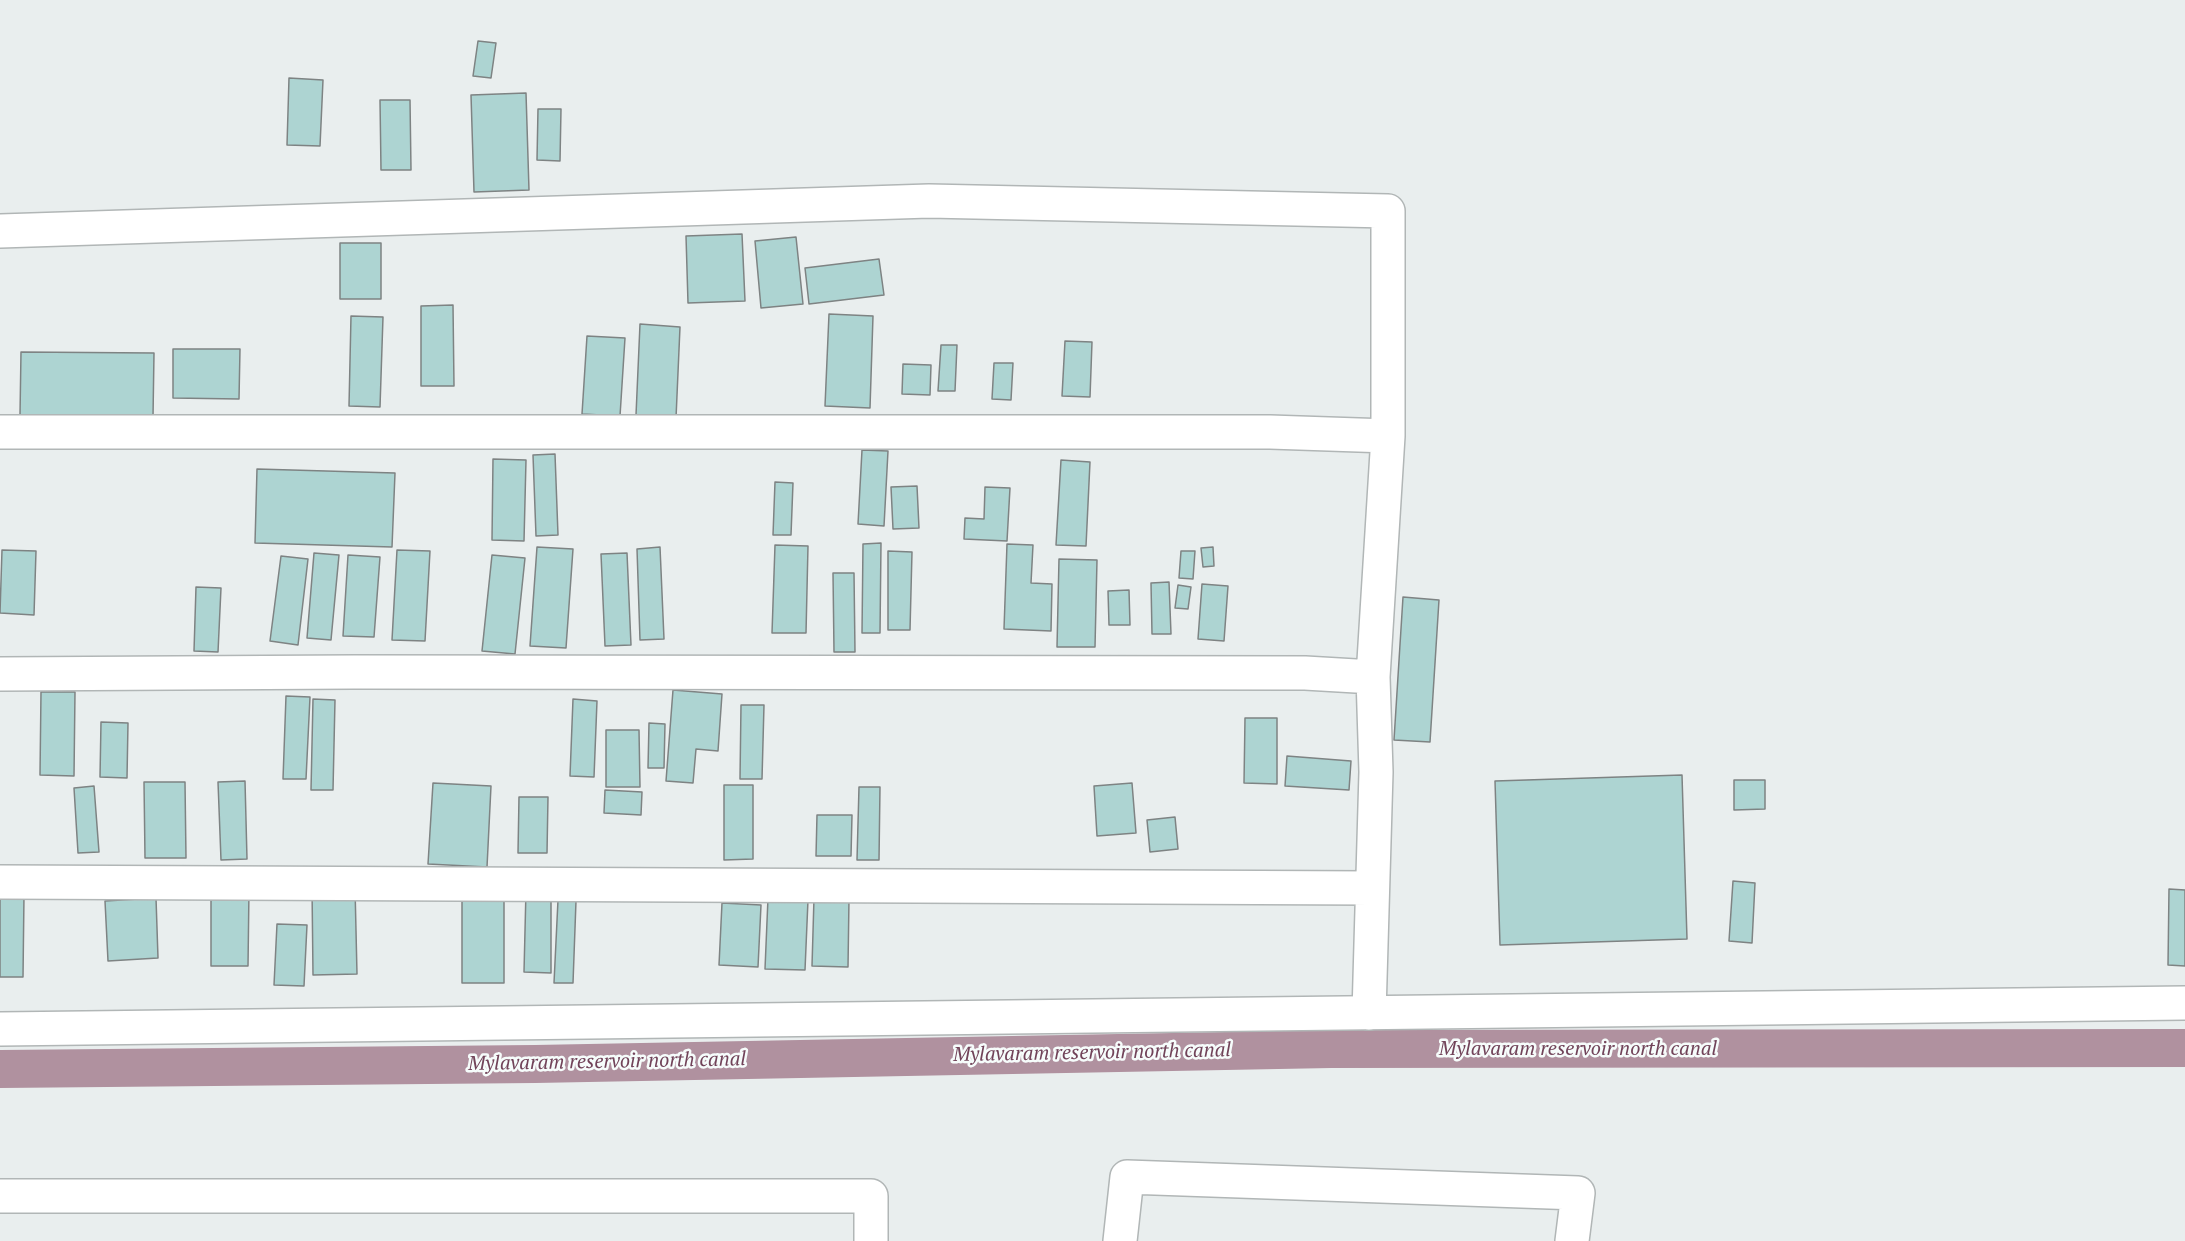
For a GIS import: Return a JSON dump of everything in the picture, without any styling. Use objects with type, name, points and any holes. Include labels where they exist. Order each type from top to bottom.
[{"type":"street","points":[[0,231],[929,201],[1388,211],[1388,436],[1373,677],[1376,772],[1369,1012]]},
{"type":"street","points":[[0,432],[1270,432],[1388,436]]},
{"type":"street","points":[[0,674],[1305,673],[1373,677]]},
{"type":"street","points":[[0,882],[1372,888]]},
{"type":"street","points":[[0,1029],[2185,1003]]},
{"type":"street","points":[[1120,1241],[1126,1177],[1578,1193],[1572,1241]]},
{"type":"street","points":[[0,1196],[871,1197],[871,1241]]},
{"type":"building","points":[[478,41],[496,43],[491,78],[473,76]]},
{"type":"building","points":[[289,78],[323,80],[320,146],[287,145]]},
{"type":"building","points":[[526,93],[529,190],[474,192],[471,95]]},
{"type":"building","points":[[380,100],[410,100],[411,170],[381,170]]},
{"type":"building","points":[[538,109],[561,109],[560,161],[537,160]]},
{"type":"building","points":[[742,234],[745,301],[688,303],[686,236]]},
{"type":"building","points":[[796,237],[803,304],[761,308],[755,241]]},
{"type":"building","points":[[340,243],[381,243],[381,299],[340,299]]},
{"type":"building","points":[[879,259],[884,295],[809,304],[805,268]]},
{"type":"building","points":[[453,305],[454,386],[421,386],[421,306]]},
{"type":"building","points":[[829,314],[873,316],[870,408],[825,406]]},
{"type":"building","points":[[351,316],[383,317],[380,407],[349,406]]},
{"type":"building","points":[[640,324],[680,327],[676,418],[636,415]]},
{"type":"building","points":[[587,336],[625,338],[620,416],[582,414]]},
{"type":"building","points":[[1065,341],[1092,342],[1090,397],[1062,396]]},
{"type":"building","points":[[941,345],[957,345],[955,391],[938,391]]},
{"type":"building","points":[[173,349],[240,349],[239,399],[173,398]]},
{"type":"building","points":[[21,352],[154,353],[153,417],[20,415]]},
{"type":"building","points":[[994,363],[1013,363],[1011,400],[992,399]]},
{"type":"building","points":[[903,364],[931,365],[930,395],[902,394]]},
{"type":"building","points":[[862,450],[888,451],[884,526],[858,524]]},
{"type":"building","points":[[555,454],[558,535],[536,536],[533,455]]},
{"type":"building","points":[[493,459],[526,460],[524,541],[492,540]]},
{"type":"building","points":[[1061,460],[1090,462],[1086,546],[1056,545]]},
{"type":"building","points":[[257,469],[395,473],[392,547],[255,543]]},
{"type":"building","points":[[775,482],[793,483],[791,535],[773,535]]},
{"type":"building","points":[[917,486],[919,528],[893,529],[891,487]]},
{"type":"building","points":[[985,487],[1010,488],[1007,541],[964,539],[965,518],[984,519]]},
{"type":"building","points":[[881,543],[880,633],[862,633],[863,544]]},
{"type":"building","points":[[1007,544],[1033,545],[1031,583],[1052,584],[1051,631],[1004,629]]},
{"type":"building","points":[[775,545],[808,546],[806,633],[772,633]]},
{"type":"building","points":[[537,547],[573,549],[566,648],[530,646]]},
{"type":"building","points":[[660,547],[664,639],[640,640],[637,549]]},
{"type":"building","points":[[1213,547],[1214,566],[1203,567],[1201,548]]},
{"type":"building","points":[[2,550],[36,551],[34,615],[0,613]]},
{"type":"building","points":[[397,550],[430,551],[425,641],[392,640]]},
{"type":"building","points":[[888,551],[912,552],[910,630],[888,630]]},
{"type":"building","points":[[1181,551],[1195,551],[1193,579],[1179,578]]},
{"type":"building","points":[[314,553],[339,555],[331,640],[307,638]]},
{"type":"building","points":[[627,553],[631,645],[605,646],[601,554]]},
{"type":"building","points":[[348,555],[380,557],[374,637],[343,636]]},
{"type":"building","points":[[492,555],[525,558],[515,654],[482,651]]},
{"type":"building","points":[[281,556],[308,559],[298,645],[270,641]]},
{"type":"building","points":[[1059,559],[1097,560],[1095,647],[1057,647]]},
{"type":"building","points":[[833,573],[854,573],[855,652],[834,652]]},
{"type":"building","points":[[1169,582],[1171,634],[1152,634],[1151,583]]},
{"type":"building","points":[[1202,584],[1228,586],[1224,641],[1198,639]]},
{"type":"building","points":[[1178,585],[1191,587],[1188,609],[1175,608]]},
{"type":"building","points":[[196,587],[221,588],[218,652],[194,651]]},
{"type":"building","points":[[1129,590],[1130,625],[1109,625],[1108,591]]},
{"type":"building","points":[[1403,597],[1439,600],[1430,742],[1394,740]]},
{"type":"building","points":[[673,690],[722,694],[718,751],[696,749],[693,783],[666,781]]},
{"type":"building","points":[[41,692],[75,692],[74,776],[40,775]]},
{"type":"building","points":[[286,696],[310,697],[306,779],[283,779]]},
{"type":"building","points":[[313,699],[335,700],[333,790],[311,790]]},
{"type":"building","points":[[573,699],[597,701],[594,777],[570,776]]},
{"type":"building","points":[[741,705],[764,705],[762,779],[740,779]]},
{"type":"building","points":[[1245,718],[1277,718],[1277,784],[1244,783]]},
{"type":"building","points":[[101,722],[128,723],[127,778],[100,777]]},
{"type":"building","points":[[649,723],[665,724],[664,768],[648,768]]},
{"type":"building","points":[[606,730],[639,730],[640,787],[606,787]]},
{"type":"building","points":[[1287,756],[1351,761],[1349,790],[1285,786]]},
{"type":"building","points":[[1682,775],[1687,939],[1500,945],[1495,781]]},
{"type":"building","points":[[1734,780],[1765,780],[1765,809],[1734,810]]},
{"type":"building","points":[[245,781],[247,859],[221,860],[218,782]]},
{"type":"building","points":[[144,782],[185,782],[186,858],[145,858]]},
{"type":"building","points":[[433,783],[491,786],[487,867],[428,864]]},
{"type":"building","points":[[1132,783],[1136,833],[1097,836],[1094,786]]},
{"type":"building","points":[[724,785],[753,785],[753,859],[724,860]]},
{"type":"building","points":[[94,786],[99,852],[78,853],[74,788]]},
{"type":"building","points":[[859,787],[880,787],[879,860],[857,860]]},
{"type":"building","points":[[605,790],[642,792],[641,815],[604,813]]},
{"type":"building","points":[[519,797],[548,797],[547,853],[518,853]]},
{"type":"building","points":[[817,815],[852,815],[851,856],[816,856]]},
{"type":"building","points":[[1175,817],[1178,849],[1150,852],[1147,820]]},
{"type":"building","points":[[1733,881],[1755,883],[1752,943],[1729,941]]},
{"type":"building","points":[[312,887],[355,887],[357,974],[313,975]]},
{"type":"building","points":[[462,888],[504,888],[504,983],[462,983]]},
{"type":"building","points":[[2169,889],[2185,890],[2185,966],[2168,965]]},
{"type":"building","points":[[211,890],[249,890],[248,966],[211,966]]},
{"type":"building","points":[[526,890],[551,891],[551,973],[524,972]]},
{"type":"building","points":[[24,895],[23,977],[0,977],[0,896]]},
{"type":"building","points":[[156,898],[158,958],[108,961],[105,901]]},
{"type":"building","points":[[768,898],[808,900],[805,970],[765,969]]},
{"type":"building","points":[[814,898],[849,899],[848,967],[812,966]]},
{"type":"building","points":[[558,900],[576,901],[573,983],[554,983]]},
{"type":"building","points":[[722,903],[761,905],[758,967],[719,965]]},
{"type":"building","points":[[277,924],[307,925],[304,986],[274,985]]},
{"type":"waterway","name":"Mylavaram reservoir north canal","points":[[0,1069],[535,1064],[1331,1049],[2185,1048]]}]
